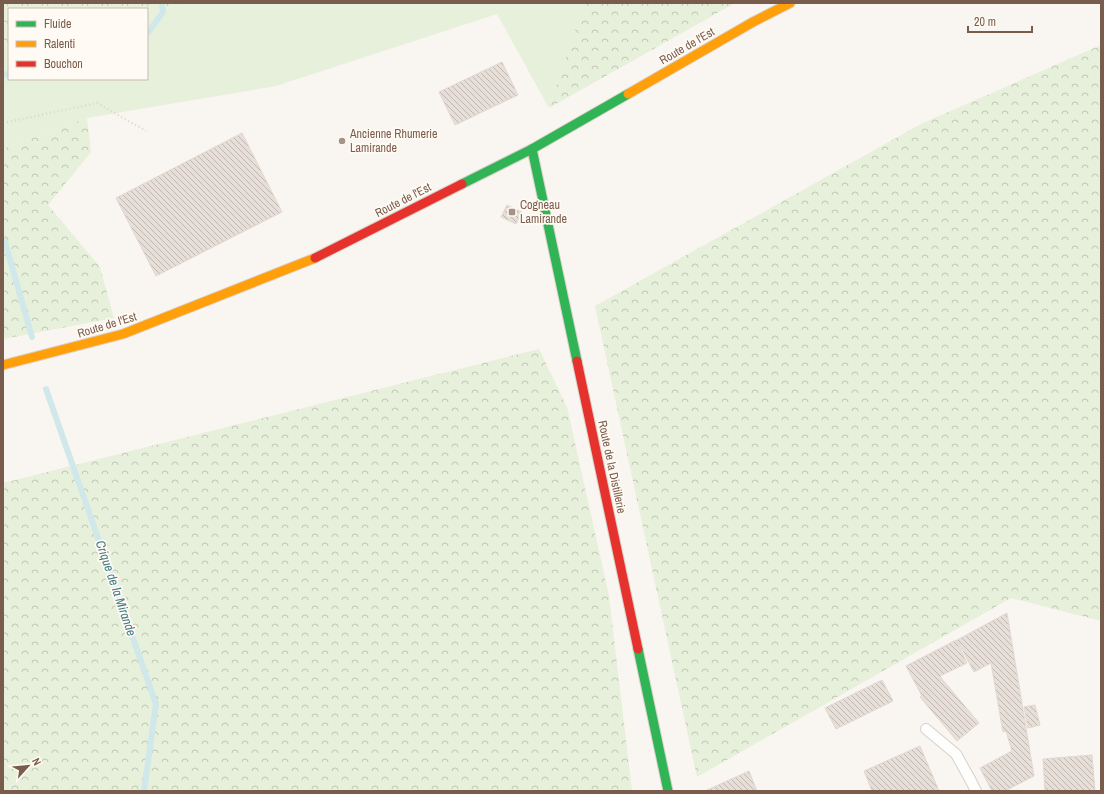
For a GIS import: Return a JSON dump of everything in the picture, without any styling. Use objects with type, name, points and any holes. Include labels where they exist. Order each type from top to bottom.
[{"type":"main road","name":"Route de l'Est","points":[[3,365],[123,334],[318,256],[532,149],[753,22],[790,3]]},
{"type":"main road","name":"Route de la Distillerie","points":[[532,149],[668,791]]},
{"type":"lane","points":[[926,729],[956,754],[976,791]]},
{"type":"path","points":[[3,122],[97,103],[146,131]]},
{"type":"green space","points":[[3,3],[188,3],[148,13],[148,8],[8,8],[8,46],[3,47]]},
{"type":"green space","points":[[188,3],[584,3],[549,108],[497,14],[276,86],[87,118],[3,149],[3,47],[8,46],[8,80],[148,80],[148,13]]},
{"type":"green space","points":[[584,3],[735,3],[549,108]]},
{"type":"green space","points":[[1101,45],[1101,621],[1011,598],[697,777],[595,306],[921,124]]},
{"type":"green space","points":[[87,118],[91,152],[48,205],[100,267],[114,318],[3,339],[3,149]]},
{"type":"green space","points":[[539,349],[567,407],[609,596],[632,791],[3,791],[3,483]]},
{"type":"building","points":[[502,62],[518,95],[455,125],[439,92]]},
{"type":"building","points":[[242,133],[282,212],[156,276],[116,198]]},
{"type":"building","points":[[507,205],[522,212],[516,224],[501,217]]},
{"type":"building","points":[[1007,613],[1034,776],[1005,791],[992,791],[980,768],[1012,751],[1006,731],[1003,732],[991,663],[974,672],[957,640]]},
{"type":"building","points":[[956,640],[967,663],[940,676],[942,679],[922,696],[906,666]]},
{"type":"building","points":[[942,679],[979,723],[957,741],[920,697]]},
{"type":"building","points":[[882,680],[893,701],[836,729],[825,708]]},
{"type":"building","points":[[1035,705],[1040,725],[1028,728],[1024,707]]},
{"type":"building","points":[[920,746],[939,791],[872,791],[864,771]]},
{"type":"building","points":[[1092,755],[1095,791],[1045,791],[1043,759]]},
{"type":"building","points":[[749,771],[757,791],[705,791]]},
{"type":"waterway","name":"Crique de la Mirande","points":[[148,33],[163,12],[162,3]]},
{"type":"waterway","name":"Crique de la Mirande","points":[[3,74],[8,75]]},
{"type":"waterway","name":"Crique de la Mirande","points":[[3,240],[5,242],[32,337]]},
{"type":"waterway","name":"Crique de la Mirande","points":[[46,389],[156,704],[144,791]]},
{"type":"traffic: fast","points":[[462,184],[532,149],[628,94]]},
{"type":"traffic: fast","points":[[532,149],[577,361]]},
{"type":"traffic: fast","points":[[638,649],[668,791]]},
{"type":"traffic: slow","points":[[628,94],[753,22],[790,3]]},
{"type":"traffic: slow","points":[[3,365],[123,334],[315,258]]},
{"type":"traffic: jam","points":[[315,258],[462,184]]},
{"type":"traffic: jam","points":[[577,361],[638,649]]},
{"type":"place","name":"Ancienne Rhumerie Lamirande","points":[[342,141]]},
{"type":"place","name":"Cogneau Lamirande","points":[[512,212]]}]
